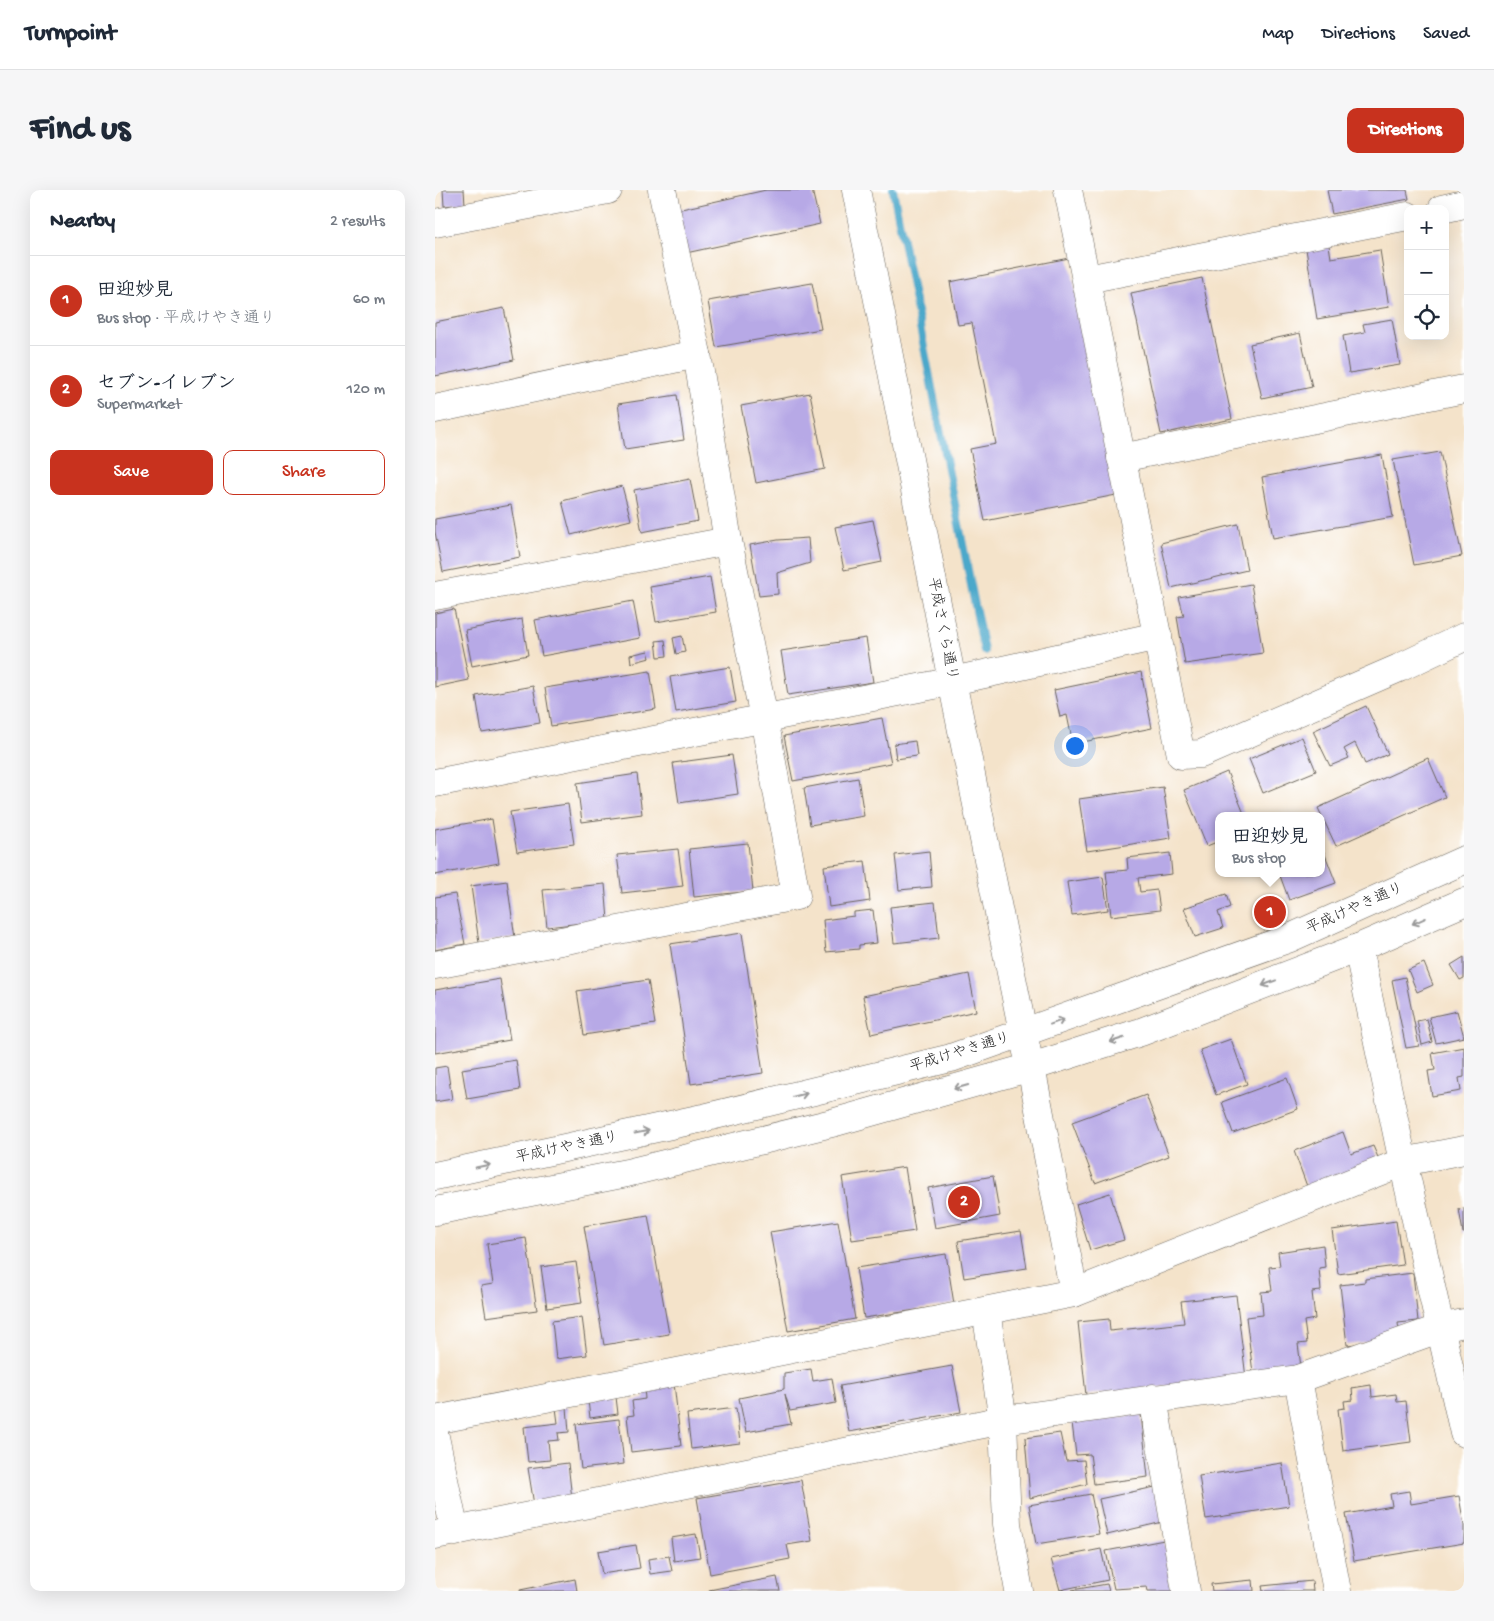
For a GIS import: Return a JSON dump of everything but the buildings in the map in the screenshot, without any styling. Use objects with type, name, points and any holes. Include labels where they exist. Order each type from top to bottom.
[{"type":"street","points":[[435,223],[609,190]]},
{"type":"street","points":[[435,965],[796,896],[764,718],[728,541],[697,354],[662,190]]},
{"type":"street","name":"平成さくら通り","points":[[855,190],[952,681],[1031,1067],[1074,1293]]},
{"type":"street","points":[[1068,190],[1121,458],[1159,636],[1181,756],[1201,754],[1399,668],[1464,637]]},
{"type":"street","points":[[1449,207],[1464,204]]},
{"type":"street","points":[[1087,280],[1404,217]]},
{"type":"street","points":[[435,409],[697,354]]},
{"type":"street","points":[[1121,458],[1464,389]]},
{"type":"street","points":[[435,596],[728,541]]},
{"type":"street","points":[[435,783],[952,681],[1159,636]]},
{"type":"street","name":"平成けやき通り","points":[[435,1176],[703,1118],[951,1058],[1290,938],[1464,860]]},
{"type":"street","points":[[435,1211],[627,1173],[832,1123],[1031,1067],[1141,1032],[1358,948],[1464,902]]},
{"type":"street","points":[[1358,948],[1403,1162],[1453,1325],[1464,1433]]},
{"type":"street","points":[[435,1420],[1074,1293],[1403,1162],[1464,1150]]},
{"type":"street","points":[[986,1311],[1003,1420],[1007,1524],[1019,1591]]},
{"type":"street","points":[[435,1437],[445,1533],[1003,1420],[1298,1379],[1453,1325]]},
{"type":"street","points":[[1298,1379],[1337,1591]]},
{"type":"street","points":[[1153,1398],[1187,1591]]},
{"type":"waterway","points":[[893,190],[984,651]]},
{"type":"place","name":"田迎妙見","points":[[1270,912]]},
{"type":"place","name":"セブン-イレブン","points":[[964,1202]]}]
